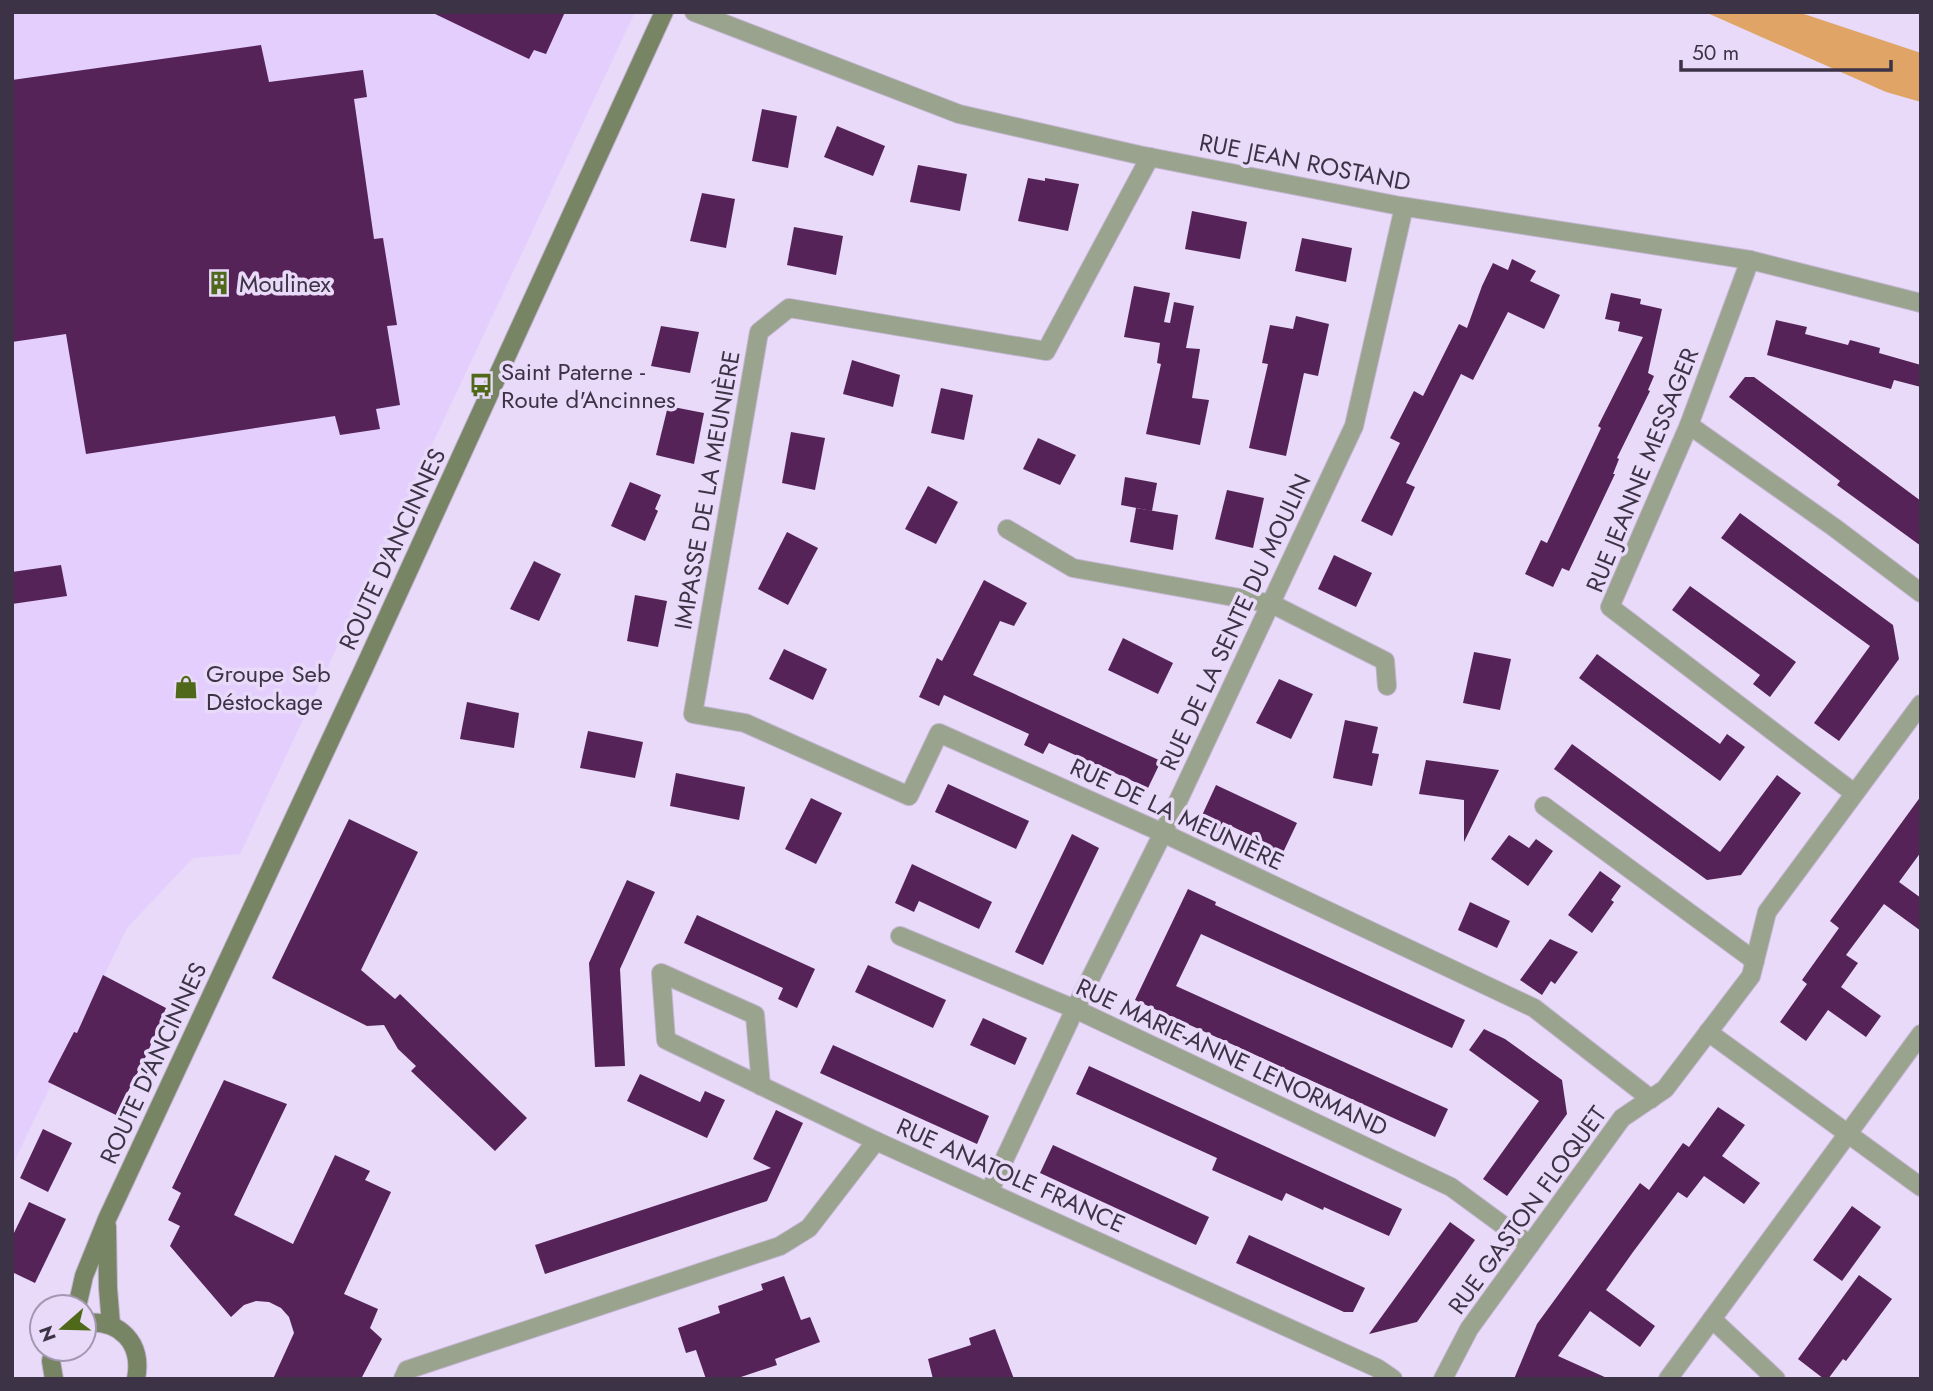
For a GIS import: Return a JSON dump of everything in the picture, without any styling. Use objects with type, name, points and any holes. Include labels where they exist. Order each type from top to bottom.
[{"type":"main road","name":"ROUTE D'ANCINNES","points":[[80,1293],[84,1276],[107,1219],[364,668],[664,12]]},
{"type":"main road","name":"ROUTE D'ANCINNES","points":[[107,1219],[111,1325]]},
{"type":"main road","points":[[98,1321],[111,1325],[131,1341],[140,1375]]},
{"type":"main road","points":[[41,1379],[53,1363]]},
{"type":"street","name":"RUE JEAN ROSTAND","points":[[694,12],[959,114],[1150,157],[1404,207],[1750,260],[1921,303]]},
{"type":"street","name":"IMPASSE DE LA MEUNIÈRE","points":[[693,714],[759,332],[789,308],[1045,351],[1150,157]]},
{"type":"street","name":"RUE DE LA SENTE DU MOULIN","points":[[989,1192],[1163,833],[1354,426],[1404,207]]},
{"type":"street","name":"RUE JEANNE MESSAGER","points":[[1750,260],[1689,425],[1610,607],[1854,793]]},
{"type":"street","points":[[1689,425],[1835,528],[1921,593]]},
{"type":"street","points":[[1007,529],[1073,568],[1272,604],[1385,661],[1387,686]]},
{"type":"street","name":"RUE GASTON FLOQUET","points":[[1443,1379],[1469,1329],[1622,1118],[1665,1089],[1751,976],[1767,912],[1921,704]]},
{"type":"street","name":"RUE DE LA MEUNIÈRE","points":[[693,714],[744,723],[909,796],[939,733],[1163,833],[1534,1009],[1651,1099]]},
{"type":"street","points":[[1544,806],[1755,961]]},
{"type":"street","name":"RUE MARIE-ANNE LENORMAND","points":[[900,936],[1076,1009],[1451,1186],[1530,1245]]},
{"type":"street","points":[[761,1086],[755,1015],[661,973],[666,1040],[761,1086],[876,1141]]},
{"type":"street","points":[[1708,1032],[1921,1187]]},
{"type":"street","points":[[1668,1379],[1921,1034]]},
{"type":"street","name":"RUE ANATOLE FRANCE","points":[[403,1379],[407,1370],[780,1246],[809,1228],[876,1141],[1377,1368],[1393,1379]]},
{"type":"street","points":[[1712,1319],[1776,1379]]},
{"type":"shaded area","points":[[12,12],[635,12],[240,854],[193,858],[127,928],[12,1166]]},
{"type":"shaded area","points":[[1705,12],[1798,12],[1921,53],[1921,102],[1886,92]]},
{"type":"building","points":[[431,12],[565,12],[546,54],[534,50],[529,59]]},
{"type":"building","name":"Moulinex","points":[[261,45],[269,82],[363,70],[367,97],[354,99],[374,239],[383,238],[397,325],[387,326],[400,405],[376,409],[380,429],[340,435],[335,416],[86,454],[66,334],[12,342],[12,80]]},
{"type":"building","points":[[762,109],[797,116],[788,168],[752,161]]},
{"type":"building","points":[[837,126],[885,146],[873,176],[824,157]]},
{"type":"building","points":[[918,165],[967,174],[960,211],[910,202]]},
{"type":"building","points":[[1028,178],[1079,184],[1068,231],[1018,221]]},
{"type":"building","points":[[702,193],[735,199],[726,248],[690,241]]},
{"type":"building","points":[[1192,211],[1247,222],[1240,259],[1185,249]]},
{"type":"building","points":[[794,227],[843,236],[836,275],[787,265]]},
{"type":"building","points":[[1302,238],[1352,248],[1346,282],[1295,271]]},
{"type":"building","points":[[1512,259],[1536,271],[1530,281],[1560,295],[1544,329],[1508,312],[1473,380],[1461,374],[1406,483],[1415,487],[1392,536],[1361,521],[1400,443],[1390,438],[1414,391],[1423,396],[1459,324],[1467,328],[1493,263],[1508,270]]},
{"type":"building","points":[[1134,286],[1170,293],[1164,322],[1170,323],[1174,302],[1194,306],[1186,348],[1200,349],[1192,398],[1209,400],[1200,445],[1146,434],[1161,364],[1157,363],[1160,343],[1124,337]]},
{"type":"building","points":[[1611,293],[1641,299],[1640,304],[1662,309],[1648,373],[1654,376],[1648,390],[1650,391],[1617,458],[1619,459],[1615,474],[1569,571],[1562,568],[1553,587],[1525,574],[1541,540],[1547,543],[1601,428],[1598,426],[1643,337],[1618,331],[1620,322],[1605,319]]},
{"type":"building","points":[[1296,316],[1329,324],[1318,376],[1304,373],[1286,456],[1249,448],[1268,364],[1262,363],[1270,325],[1293,329]]},
{"type":"building","points":[[1776,320],[1807,327],[1805,334],[1848,345],[1850,340],[1880,348],[1879,353],[1921,365],[1921,387],[1894,380],[1891,389],[1767,355]]},
{"type":"building","points":[[661,326],[699,332],[690,373],[651,366]]},
{"type":"building","points":[[852,360],[900,375],[893,407],[843,394]]},
{"type":"building","points":[[1745,377],[1754,377],[1921,501],[1921,546],[1837,485],[1840,481],[1729,397]]},
{"type":"building","points":[[941,388],[973,395],[964,440],[931,433]]},
{"type":"building","points":[[668,406],[704,413],[694,464],[656,455]]},
{"type":"building","points":[[791,432],[825,438],[815,490],[782,483]]},
{"type":"building","points":[[1038,438],[1076,455],[1060,485],[1023,469]]},
{"type":"building","points":[[1125,477],[1157,483],[1152,511],[1121,505]]},
{"type":"building","points":[[630,482],[661,495],[655,509],[658,511],[645,541],[611,526]]},
{"type":"building","points":[[928,486],[958,502],[936,544],[905,529]]},
{"type":"building","points":[[1227,490],[1264,498],[1253,548],[1215,539]]},
{"type":"building","points":[[1136,508],[1178,515],[1173,550],[1130,542]]},
{"type":"building","points":[[1740,513],[1893,625],[1899,659],[1839,741],[1814,723],[1870,646],[1721,538]]},
{"type":"building","points":[[787,532],[818,548],[788,605],[758,589]]},
{"type":"building","points":[[1334,555],[1372,573],[1356,607],[1318,589]]},
{"type":"building","points":[[534,561],[561,574],[539,621],[510,609]]},
{"type":"building","points":[[61,565],[67,596],[12,604],[12,572]]},
{"type":"building","points":[[984,580],[1027,603],[1014,626],[1000,621],[973,675],[1161,761],[1148,788],[1049,743],[1043,754],[1024,745],[1029,734],[944,695],[939,706],[919,697],[937,658],[942,661]]},
{"type":"building","points":[[1690,586],[1796,662],[1770,697],[1753,684],[1760,675],[1672,610]]},
{"type":"building","points":[[635,595],[667,601],[658,647],[627,641]]},
{"type":"building","points":[[1123,638],[1173,663],[1158,694],[1108,670]]},
{"type":"building","points":[[784,649],[827,669],[813,700],[769,679]]},
{"type":"building","points":[[1474,652],[1511,659],[1500,710],[1463,703]]},
{"type":"building","points":[[1597,654],[1720,744],[1727,734],[1745,747],[1720,781],[1579,678]]},
{"type":"building","points":[[1279,679],[1313,694],[1291,739],[1256,723]]},
{"type":"building","points":[[467,702],[519,713],[514,748],[460,739]]},
{"type":"building","points":[[1345,720],[1378,727],[1372,753],[1379,754],[1372,786],[1333,778]]},
{"type":"building","points":[[588,731],[643,742],[635,778],[580,768]]},
{"type":"building","points":[[1572,744],[1720,852],[1777,775],[1801,793],[1741,875],[1707,880],[1554,769]]},
{"type":"building","points":[[1426,760],[1499,770],[1464,842],[1464,800],[1419,794]]},
{"type":"building","points":[[676,773],[745,787],[739,820],[670,806]]},
{"type":"building","points":[[948,784],[1029,821],[1016,849],[935,812]]},
{"type":"building","points":[[1216,785],[1297,823],[1279,861],[1259,853],[1264,842],[1223,822],[1217,833],[1198,824]]},
{"type":"building","points":[[1921,796],[1921,852],[1899,882],[1921,898],[1921,931],[1884,904],[1846,955],[1858,963],[1841,987],[1881,1016],[1866,1037],[1828,1010],[1806,1041],[1780,1022],[1807,984],[1802,980],[1839,928],[1830,921]]},
{"type":"building","points":[[811,798],[842,813],[816,864],[785,849]]},
{"type":"building","points":[[349,819],[418,852],[361,970],[395,999],[400,994],[527,1118],[495,1151],[411,1071],[416,1066],[398,1049],[384,1025],[367,1026],[272,978]]},
{"type":"building","points":[[1072,834],[1099,848],[1043,965],[1015,952]]},
{"type":"building","points":[[1509,835],[1529,848],[1536,839],[1553,851],[1528,886],[1491,859]]},
{"type":"building","points":[[912,864],[992,902],[979,929],[919,901],[914,912],[895,903]]},
{"type":"building","points":[[1600,871],[1621,886],[1611,900],[1614,902],[1592,933],[1568,915]]},
{"type":"building","points":[[627,880],[655,892],[620,969],[625,1066],[595,1067],[589,963]]},
{"type":"building","points":[[1188,889],[1216,902],[1215,905],[1465,1020],[1452,1048],[1201,934],[1176,986],[1448,1109],[1435,1137],[1135,1000]]},
{"type":"building","points":[[1470,902],[1510,921],[1497,948],[1458,930]]},
{"type":"building","points":[[697,915],[815,969],[797,1008],[778,999],[783,988],[684,943]]},
{"type":"building","points":[[1550,939],[1578,952],[1555,984],[1551,981],[1542,995],[1520,980]]},
{"type":"building","points":[[868,965],[946,1000],[933,1028],[855,992]]},
{"type":"building","points":[[103,975],[166,1008],[147,1054],[116,1115],[48,1082],[74,1032],[77,1033]]},
{"type":"building","points":[[983,1018],[1027,1038],[1015,1065],[970,1045]]},
{"type":"building","points":[[1484,1029],[1505,1039],[1562,1080],[1567,1114],[1507,1196],[1483,1179],[1539,1101],[1469,1050]]},
{"type":"building","points":[[833,1045],[989,1116],[977,1144],[820,1073]]},
{"type":"building","points":[[1089,1066],[1402,1209],[1389,1236],[1286,1193],[1282,1201],[1212,1170],[1217,1158],[1076,1094]]},
{"type":"building","points":[[640,1074],[700,1102],[705,1091],[725,1100],[707,1138],[627,1101]]},
{"type":"building","points":[[224,1080],[287,1104],[234,1215],[293,1244],[335,1155],[370,1171],[365,1180],[391,1192],[344,1294],[378,1309],[370,1328],[382,1339],[361,1379],[273,1379],[294,1333],[289,1317],[281,1308],[269,1302],[256,1301],[244,1305],[231,1317],[170,1246],[180,1226],[168,1220],[181,1193],[172,1188]]},
{"type":"building","points":[[1718,1107],[1745,1125],[1722,1156],[1760,1183],[1744,1204],[1704,1176],[1687,1198],[1678,1192],[1633,1252],[1606,1290],[1655,1326],[1640,1347],[1590,1311],[1558,1356],[1609,1379],[1514,1379],[1537,1324],[1640,1183],[1649,1190],[1683,1143],[1689,1147]]},
{"type":"building","points":[[776,1110],[803,1123],[767,1201],[545,1274],[535,1245],[771,1168],[753,1159]]},
{"type":"building","points":[[43,1129],[72,1143],[48,1192],[20,1178]]},
{"type":"building","points":[[1053,1145],[1209,1217],[1196,1245],[1040,1173]]},
{"type":"building","points":[[29,1202],[66,1219],[35,1283],[12,1272],[12,1237]]},
{"type":"building","points":[[1852,1206],[1881,1227],[1842,1281],[1813,1260]]},
{"type":"building","points":[[1450,1222],[1475,1240],[1417,1322],[1369,1334]]},
{"type":"building","points":[[1249,1235],[1365,1288],[1353,1312],[1344,1312],[1236,1263]]},
{"type":"building","points":[[1859,1275],[1892,1299],[1846,1361],[1843,1359],[1828,1379],[1824,1379],[1798,1359]]},
{"type":"building","points":[[784,1276],[801,1320],[810,1317],[820,1342],[775,1359],[777,1365],[735,1379],[706,1379],[696,1350],[686,1353],[678,1328],[720,1313],[718,1306],[763,1290],[761,1284]]},
{"type":"building","points":[[995,1329],[1014,1379],[933,1379],[928,1359],[971,1345],[969,1338]]},
{"type":"place","name":"Moulinex","points":[[219,283]]},
{"type":"place","name":"Saint Paterne - Route d'Ancinnes","points":[[481,385]]},
{"type":"place","name":"Groupe Seb Déstockage","points":[[186,687]]}]
